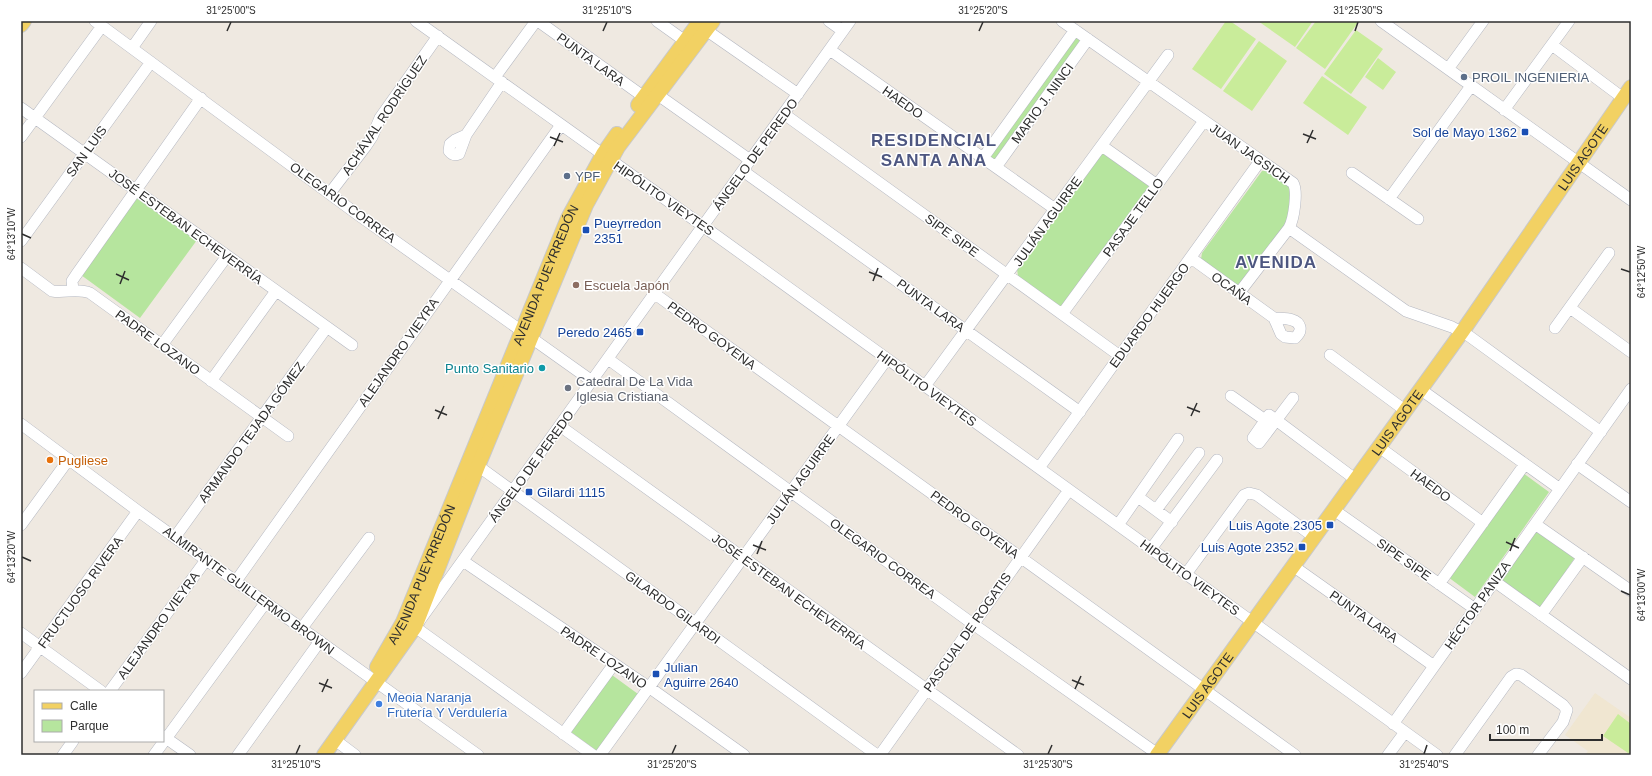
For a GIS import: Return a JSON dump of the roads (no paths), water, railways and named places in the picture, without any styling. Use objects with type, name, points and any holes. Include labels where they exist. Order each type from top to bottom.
[{"type":"main road","points":[[21,25],[24,21]]},
{"type":"main road","name":"AVENIDA PUEYRREDÓN","points":[[651,96],[685,41],[706,24]]},
{"type":"main road","name":"AVENIDA PUEYRREDÓN","points":[[377,682],[374,674],[376,668],[403,622],[473,464],[526,333],[568,218],[607,157],[706,24]]},
{"type":"main road","name":"LUIS AGOTE","points":[[1158,755],[1462,332],[1627,92]]},
{"type":"main road","name":"AVENIDA PUEYRREDÓN","points":[[324,755],[416,627],[473,464]]},
{"type":"street","points":[[132,48],[151,21]]},
{"type":"street","name":"HIPÓLITO VIEYTES","points":[[416,21],[432,25],[438,36],[1437,755]]},
{"type":"street","points":[[466,135],[537,21]]},
{"type":"street","name":"PUNTA LARA","points":[[537,21],[750,160]]},
{"type":"street","points":[[657,21],[685,41]]},
{"type":"street","points":[[829,21],[843,31]]},
{"type":"street","name":"ÁNGELO DE PEREDO","points":[[416,627],[850,21]]},
{"type":"street","name":"JUAN JAGSICH","points":[[1062,21],[1293,183],[1295,186],[1292,222],[1289,228]]},
{"type":"street","points":[[1381,21],[1395,25],[1448,70],[1631,200]]},
{"type":"street","points":[[1448,70],[1483,21]]},
{"type":"street","points":[[1504,110],[1569,21]]},
{"type":"street","points":[[21,137],[98,23]]},
{"type":"street","name":"OLEGARIO CORREA","points":[[98,23],[330,193],[592,381]]},
{"type":"street","points":[[706,24],[798,94]]},
{"type":"street","name":"MARIO J. NINCI","points":[[983,158],[1075,30]]},
{"type":"street","name":"ACHÁVAL RODRÍGUEZ","points":[[330,193],[366,146],[372,137],[380,118],[438,36]]},
{"type":"street","name":"MARIO J. NINCI","points":[[996,167],[1088,40]]},
{"type":"street","points":[[1552,45],[1627,92]]},
{"type":"street","name":"HAEDO","points":[[830,50],[1055,209]]},
{"type":"street","name":"JULIÁN AGUIRRE","points":[[925,386],[1168,55]]},
{"type":"street","name":"SAN LUIS","points":[[21,241],[151,62]]},
{"type":"street","points":[[1389,199],[1471,86]]},
{"type":"street","points":[[73,290],[72,281],[201,98]]},
{"type":"street","name":"JOSÉ ESTEBAN ECHEVERRÍA","points":[[21,108],[352,345]]},
{"type":"street","name":"SIPE SIPE","points":[[784,114],[1120,356]]},
{"type":"street","name":"PASAJE TELLO","points":[[1062,314],[1204,121]]},
{"type":"street","name":"ALEJANDRO VIEYRA","points":[[236,581],[561,125]]},
{"type":"street","points":[[1102,146],[1157,185]]},
{"type":"street","name":"EDUARDO HUERGO","points":[[1039,468],[1260,161]]},
{"type":"street","name":"PUNTA LARA","points":[[743,171],[1080,412]]},
{"type":"street","points":[[1352,173],[1418,219]]},
{"type":"street","points":[[1239,293],[1289,228],[1406,311],[1462,332],[1601,432]]},
{"type":"street","points":[[1555,328],[1609,253]]},
{"type":"street","points":[[162,345],[227,256]]},
{"type":"street","name":"OCAÑA","points":[[1191,258],[1274,318]]},
{"type":"street","name":"PADRE LOZANO","points":[[21,268],[52,291],[83,290],[90,293],[288,436]]},
{"type":"street","points":[[211,380],[276,291]]},
{"type":"street","name":"PEDRO GOYENA","points":[[655,294],[1295,755]]},
{"type":"street","points":[[1570,308],[1631,352]]},
{"type":"street","name":"ARMANDO TEJADA GÓMEZ","points":[[175,537],[327,327]]},
{"type":"street","points":[[1330,355],[1406,410]]},
{"type":"street","name":"OLEGARIO CORREA","points":[[608,359],[973,624],[1158,755]]},
{"type":"street","name":"JULIÁN AGUIRRE","points":[[600,755],[887,359]]},
{"type":"street","points":[[1420,389],[1560,490]]},
{"type":"street","points":[[1231,396],[1271,420],[1355,479]]},
{"type":"street","name":"HÉCTOR PANIZA","points":[[1393,724],[1577,464],[1629,396]]},
{"type":"street","points":[[1271,420],[1292,398]]},
{"type":"street","name":"ALMIRANTE GUILLERMO BROWN","points":[[21,424],[138,511],[478,755]]},
{"type":"street","name":"JOSÉ ESTEBAN ECHEVERRÍA","points":[[560,426],[1018,755]]},
{"type":"street","points":[[1118,525],[1178,439]]},
{"type":"street","name":"HAEDO","points":[[1379,447],[1483,523]]},
{"type":"street","points":[[1156,510],[1199,453]]},
{"type":"street","points":[[21,525],[69,459]]},
{"type":"street","points":[[1151,549],[1217,460]]},
{"type":"street","name":"GILARDO GILARDI","points":[[473,464],[879,755]]},
{"type":"street","points":[[1439,584],[1526,464]]},
{"type":"street","points":[[1577,464],[1631,502]]},
{"type":"street","name":"PASCUAL DE ROGATIS","points":[[879,755],[1069,490]]},
{"type":"street","points":[[1186,574],[1244,495],[1249,493],[1257,495],[1314,537]]},
{"type":"street","points":[[1138,497],[1172,522]]},
{"type":"street","name":"SIPE SIPE","points":[[1334,510],[1475,609]]},
{"type":"street","name":"FRUCTUOSO RIVERA","points":[[21,673],[138,511]]},
{"type":"street","points":[[1535,524],[1631,591]]},
{"type":"street","points":[[302,628],[369,538]]},
{"type":"street","points":[[1541,615],[1583,557]]},
{"type":"street","name":"ALEJANDRO VIEYRA","points":[[111,690],[206,560]]},
{"type":"street","name":"PADRE LOZANO","points":[[463,561],[650,688],[744,755]]},
{"type":"street","name":"PUNTA LARA","points":[[1294,566],[1434,666]]},
{"type":"street","points":[[1494,582],[1631,679]]},
{"type":"street","points":[[190,755],[165,737],[266,602]]},
{"type":"street","points":[[416,627],[593,755]]},
{"type":"street","points":[[21,633],[100,690]]},
{"type":"street","points":[[238,755],[320,641]]},
{"type":"street","points":[[563,734],[614,664]]},
{"type":"street","points":[[1455,755],[1511,677],[1516,674],[1521,675],[1563,705],[1567,710],[1563,722],[1538,755]]},
{"type":"street","points":[[1388,755],[1405,732]]},
{"type":"street","points":[[335,740],[355,755]]},
{"type":"street","points":[[63,755],[72,742]]},
{"type":"street","points":[[154,755],[162,742]]},
{"type":"place","name":"PROIL INGENIERIA","points":[[1464,77]]},
{"type":"place","name":"Sol de Mayo 1362","points":[[1525,132]]},
{"type":"place","name":"YPF","points":[[567,176]]},
{"type":"place","name":"Pueyrredon 2351","points":[[586,230]]},
{"type":"place","name":"Escuela Japón","points":[[576,285]]},
{"type":"place","name":"Peredo 2465","points":[[640,332]]},
{"type":"place","name":"Punto Sanitario","points":[[542,368]]},
{"type":"place","name":"Catedral De La Vida Iglesia Cristiana","points":[[568,388]]},
{"type":"place","name":"Pugliese","points":[[50,460]]},
{"type":"place","name":"Gilardi 1115","points":[[529,492]]},
{"type":"place","name":"Luis Agote 2305","points":[[1330,525]]},
{"type":"place","name":"Luis Agote 2352","points":[[1302,547]]},
{"type":"place","name":"Julian Aguirre 2640","points":[[656,674]]},
{"type":"place","name":"Meoia Naranja Frutería Y Verdulería","points":[[379,704]]},
{"type":"district","name":"RESIDENCIAL SANTA ANA","points":[[934,150]]},
{"type":"district","name":"AVENIDA","points":[[1276,262]]}]
